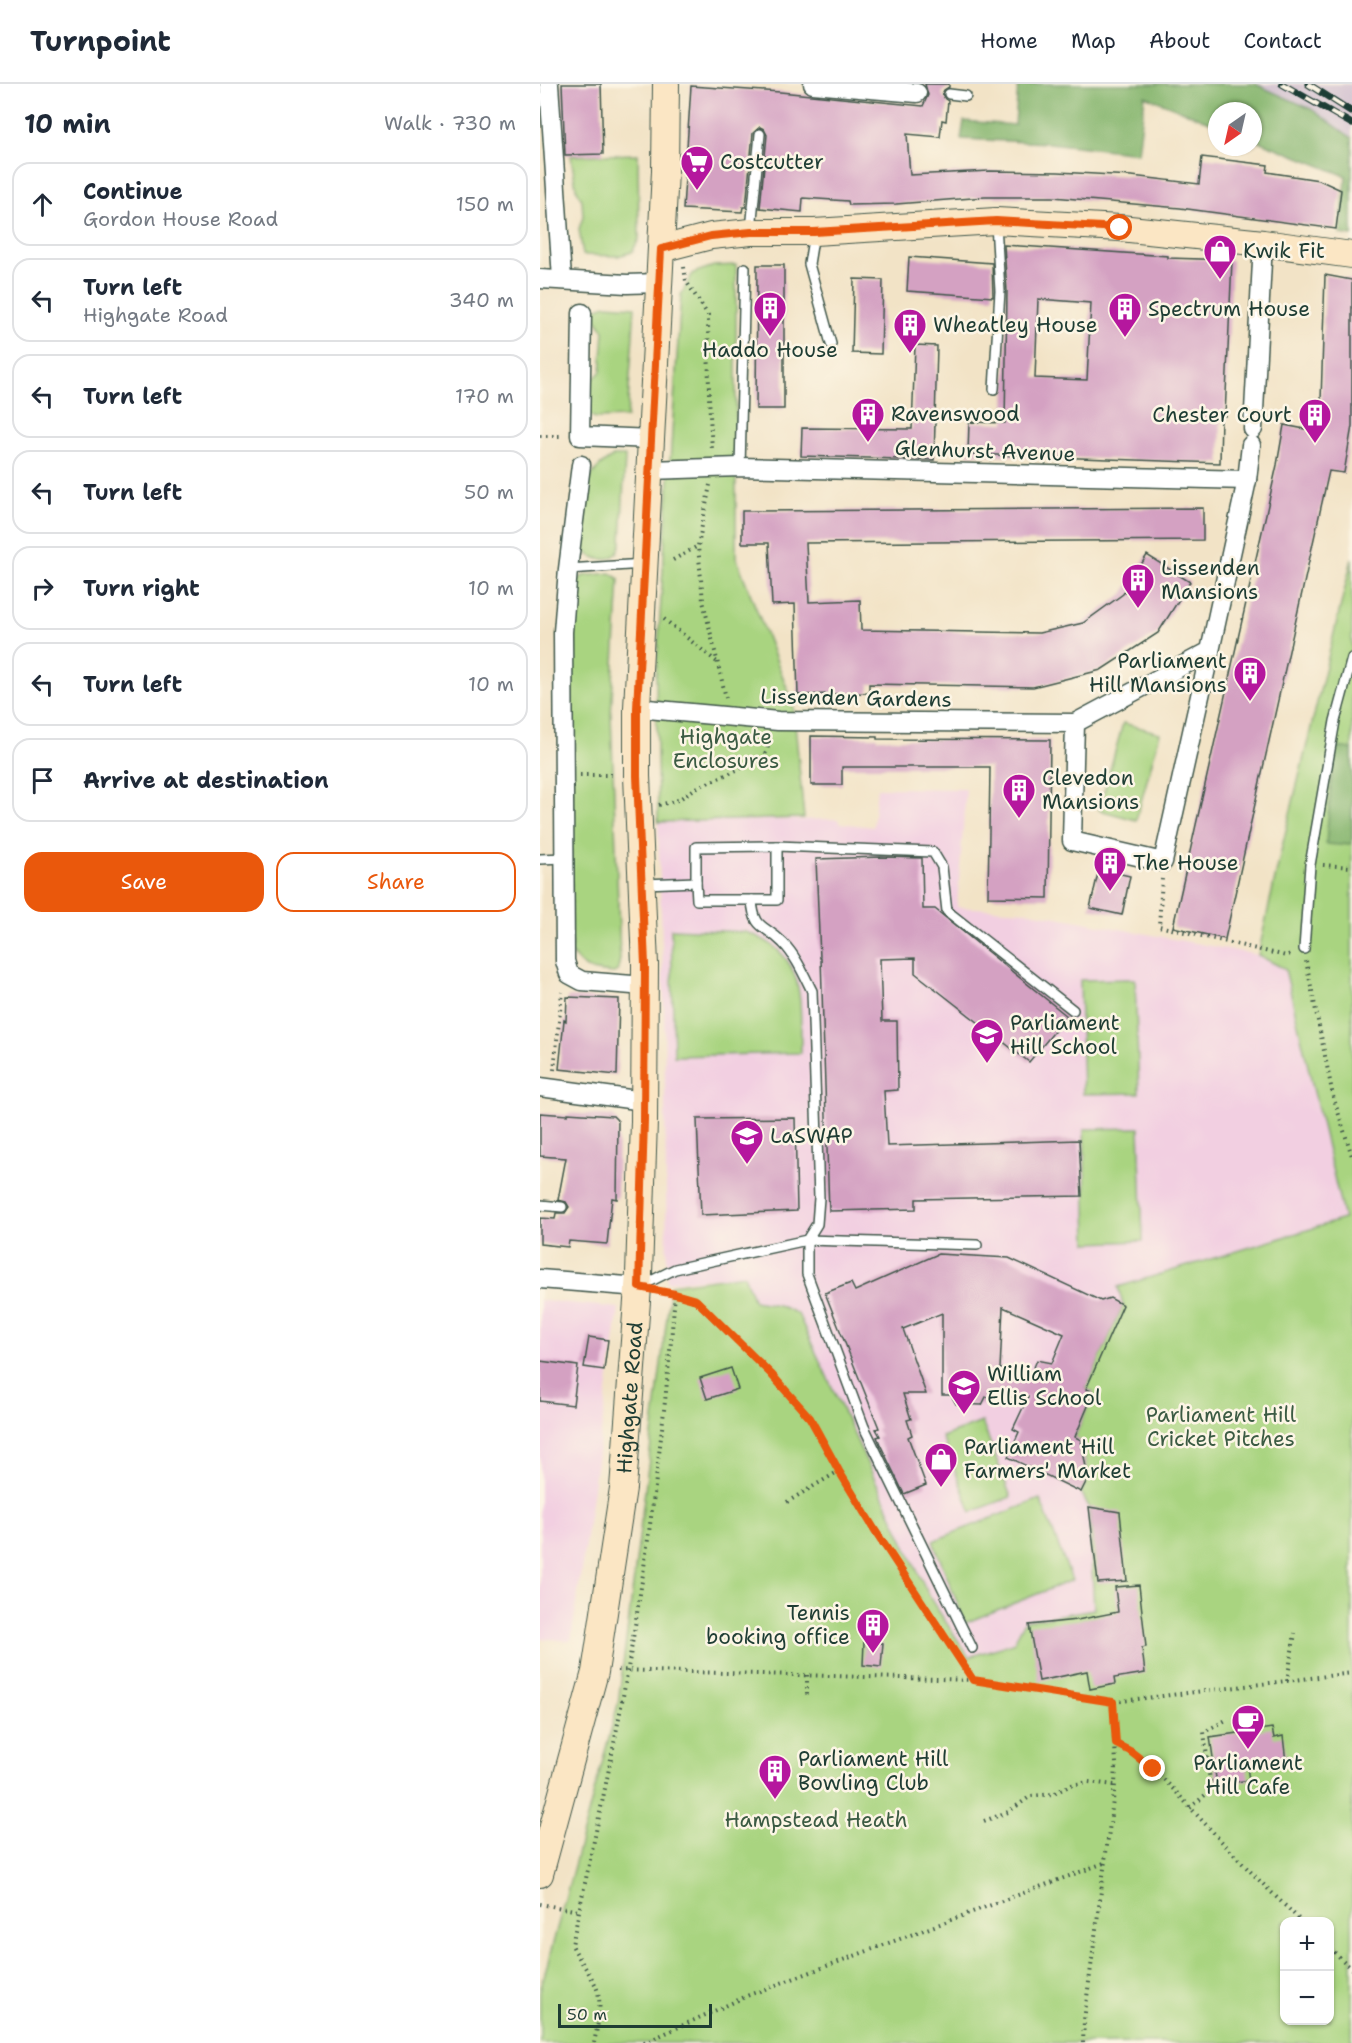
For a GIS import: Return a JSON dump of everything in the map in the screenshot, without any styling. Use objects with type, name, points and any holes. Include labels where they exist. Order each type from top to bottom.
[{"type":"street","points":[[549,84],[562,279]]},
{"type":"street","name":"Highgate Road","points":[[540,1874],[595,1672],[623,1488],[639,1287],[645,986],[637,776],[637,708],[665,171],[666,84]]},
{"type":"street","points":[[813,84],[920,92]]},
{"type":"street","points":[[661,249],[711,236],[751,232],[814,232],[996,221],[1120,228],[1352,255]]},
{"type":"street","points":[[1075,723],[1072,841],[1163,862],[1247,480],[1252,437],[1263,243]]},
{"type":"street","points":[[540,279],[627,284],[658,283]]},
{"type":"street","points":[[582,313],[574,436],[652,439]]},
{"type":"street","points":[[581,465],[562,633],[565,961],[569,974],[582,981],[645,986]]},
{"type":"street","name":"Glenhurst Avenue","points":[[650,470],[740,467],[1247,480]]},
{"type":"street","name":"Lissenden Gardens","points":[[637,708],[778,721],[1075,723],[1210,651]]},
{"type":"street","points":[[547,1087],[644,1101]]},
{"type":"street","points":[[540,1279],[639,1287]]},
{"type":"lane","points":[[949,94],[966,96]]},
{"type":"lane","points":[[751,232],[760,134]]},
{"type":"lane","points":[[994,389],[1000,291],[996,221]]},
{"type":"lane","points":[[814,232],[808,264],[831,344]]},
{"type":"lane","points":[[740,467],[745,268]]},
{"type":"lane","points":[[568,569],[644,564]]},
{"type":"lane","points":[[1304,949],[1310,865],[1335,721],[1352,658]]},
{"type":"lane","points":[[777,846],[777,900],[697,900],[696,847],[777,846],[933,852],[942,867],[946,911],[1073,1010]]},
{"type":"lane","points":[[540,859],[564,858]]},
{"type":"lane","points":[[641,884],[696,882]]},
{"type":"lane","points":[[752,900],[753,913],[758,924],[782,942],[797,962],[812,991],[819,1198],[817,1224],[807,1240],[807,1274],[864,1427],[972,1648]]},
{"type":"lane","points":[[540,1205],[562,1207]]},
{"type":"lane","points":[[639,1287],[675,1269],[807,1240],[977,1245]]},
{"type":"path","points":[[684,266],[686,281],[708,315],[713,468],[698,546],[703,601],[730,716]]},
{"type":"path","points":[[540,436],[574,436]]},
{"type":"path","points":[[673,560],[698,546]]},
{"type":"path","points":[[641,614],[662,616],[717,662]]},
{"type":"path","points":[[638,807],[662,805],[678,800],[696,788],[764,758],[778,721]]},
{"type":"path","points":[[564,775],[637,776]]},
{"type":"path","points":[[1163,862],[1159,926],[1286,956],[1304,949],[1333,1096],[1352,1156]]},
{"type":"path","points":[[1310,865],[1352,867]]},
{"type":"path","points":[[547,1087],[560,997],[569,974]]},
{"type":"path","points":[[639,1287],[696,1300],[771,1374],[810,1418],[876,1532],[973,1680]]},
{"type":"path","points":[[594,2043],[600,2003],[595,1984],[572,1945],[628,1670],[660,1443],[675,1294]]},
{"type":"path","points":[[787,1502],[839,1471]]},
{"type":"path","points":[[1287,1681],[1294,1633]]},
{"type":"path","points":[[595,1672],[628,1670],[973,1680],[1113,1702],[1352,1673]]},
{"type":"path","points":[[807,1675],[807,1695]]},
{"type":"path","points":[[1083,2043],[1084,2020],[1115,1785],[1116,1744],[1113,1702]]},
{"type":"path","points":[[1190,1808],[1211,1790],[1204,1732],[1228,1719]]},
{"type":"path","points":[[1116,1744],[1130,1751],[1153,1769],[1256,1878],[1297,1917]]},
{"type":"path","points":[[984,1821],[1008,1812],[1031,1796],[1053,1794],[1071,1785],[1088,1782],[1115,1785]]},
{"type":"path","points":[[644,2043],[749,1995],[1104,1863]]},
{"type":"path","points":[[540,1904],[579,1911]]},
{"type":"path","points":[[1334,1953],[1352,1969]]},
{"type":"shaded area","points":[[1255,84],[1352,84],[1352,138],[1311,109]]},
{"type":"shaded area","name":"Parliament Hill School","points":[[877,788],[966,789],[957,907],[1025,911],[1258,955],[1285,969],[1325,1126],[1344,1219],[1118,1287],[1123,1305],[1086,1388],[1094,1392],[1075,1437],[1081,1440],[1088,1478],[1081,1492],[1089,1507],[1094,1610],[1025,1621],[1013,1643],[969,1658],[930,1598],[798,1314],[778,1305],[754,1301],[744,1275],[667,1282],[664,1002],[658,822],[838,819],[839,823],[873,827]]},
{"type":"shaded area","points":[[540,1300],[619,1308],[571,1641],[540,1638]]},
{"type":"green space","points":[[1018,84],[1255,84],[1311,109],[1352,138],[1352,236],[1340,234],[1346,176],[1262,143],[1262,102],[1208,102],[1208,121],[1145,96],[1138,153],[1049,143],[961,139],[964,121],[1015,125]]},
{"type":"green space","points":[[638,154],[639,239],[632,252],[618,256],[583,255],[579,229],[583,217],[582,200],[576,188],[571,156]]},
{"type":"green space","name":"Highgate Enclosures","points":[[736,265],[736,557],[793,703],[804,818],[658,822],[656,676],[681,295],[693,273],[714,266]]},
{"type":"green space","points":[[606,305],[635,307],[627,417],[596,418],[586,414],[587,384],[601,372],[604,331],[594,316],[595,309]]},
{"type":"green space","points":[[614,456],[625,456],[621,543],[617,553],[612,557],[601,559],[585,552],[579,543],[582,504],[593,473]]},
{"type":"green space","name":"Hampstead Heath","points":[[1352,559],[1352,2043],[540,2043],[540,1991],[618,1704],[671,1285],[744,1275],[754,1301],[778,1305],[798,1314],[930,1598],[969,1657],[1013,1643],[1025,1621],[1094,1609],[1089,1507],[1081,1492],[1088,1478],[1081,1441],[1075,1437],[1094,1392],[1086,1389],[1123,1305],[1118,1287],[1344,1219],[1285,969],[1258,955]]},
{"type":"green space","points":[[611,573],[619,579],[611,715],[620,958],[618,970],[614,973],[600,972],[585,967],[571,953],[572,630],[576,581],[583,576]]},
{"type":"green space","points":[[1123,723],[1160,733],[1136,820],[1099,810]]},
{"type":"green space","points":[[1334,747],[1352,749],[1352,843],[1341,845],[1326,844]]},
{"type":"green space","points":[[671,929],[746,932],[766,941],[781,952],[790,966],[800,997],[801,1053],[674,1056]]},
{"type":"green space","points":[[1135,979],[1139,1093],[1083,1094],[1080,980]]},
{"type":"green space","points":[[1139,1128],[1143,1241],[1087,1243],[1084,1129]]},
{"type":"green space","points":[[982,1422],[1011,1497],[971,1512],[942,1437]]},
{"type":"green space","points":[[1040,1499],[1072,1580],[965,1623],[933,1541]]},
{"type":"building","points":[[562,84],[601,84],[603,154],[565,155]]},
{"type":"building","points":[[925,84],[949,84],[942,94],[948,101],[946,121],[942,120],[940,137],[907,134],[910,175],[990,171],[1058,172],[1132,176],[1199,184],[1202,157],[1268,165],[1267,172],[1319,180],[1341,190],[1336,229],[1180,208],[1053,197],[985,197],[849,205],[848,201],[803,198],[802,212],[760,208],[767,135],[760,127],[753,133],[746,207],[743,207],[742,212],[683,209],[691,86],[923,106],[928,95]]},
{"type":"building","points":[[1004,245],[1168,256],[1168,258],[1232,260],[1225,416],[1221,416],[1220,463],[968,454],[969,422],[1005,423],[1007,291]],"holes":[[[1038,299],[1091,303],[1087,380],[1035,378]]]},
{"type":"building","points":[[909,257],[992,263],[993,297],[907,291]]},
{"type":"building","name":"Haddo House","points":[[757,265],[784,265],[784,409],[756,409]]},
{"type":"building","name":"Parliament Hill Mansions","points":[[1325,275],[1352,280],[1352,426],[1344,473],[1329,471],[1225,939],[1173,927],[1277,465],[1284,425],[1320,432]]},
{"type":"building","points":[[854,279],[883,280],[881,354],[852,353]]},
{"type":"building","name":"Ravenswood","points":[[915,345],[937,346],[934,460],[801,456],[802,428],[912,429]]},
{"type":"building","points":[[1203,508],[1203,540],[806,543],[809,602],[860,600],[861,630],[1039,633],[1083,623],[1123,594],[1147,555],[1190,582],[1158,633],[1101,670],[1033,687],[869,684],[869,693],[798,695],[795,604],[772,605],[769,543],[742,543],[742,511]]},
{"type":"building","name":"Clevedon Mansions","points":[[811,736],[877,737],[877,739],[1050,740],[1048,898],[988,897],[990,767],[842,767],[842,785],[811,785]]},
{"type":"building","points":[[922,858],[923,909],[935,909],[1067,1016],[1029,1062],[915,973],[915,958],[880,959],[882,1021],[897,1021],[898,1090],[884,1091],[887,1146],[1079,1140],[1082,1196],[916,1199],[916,1209],[829,1211],[816,859]]},
{"type":"building","name":"The House","points":[[1099,869],[1130,876],[1122,915],[1090,908]]},
{"type":"building","points":[[567,997],[619,999],[617,1075],[559,1069]]},
{"type":"building","points":[[540,1113],[613,1116],[618,1121],[617,1199],[612,1198],[607,1244],[569,1241],[568,1247],[540,1244],[540,1218],[555,1219],[556,1213],[565,1213],[569,1207],[566,1202],[558,1200],[566,1158],[540,1156]]},
{"type":"building","name":"LaSWAP","points":[[795,1118],[797,1211],[701,1215],[697,1119]]},
{"type":"building","points":[[938,1254],[1009,1258],[1101,1301],[1110,1298],[1123,1305],[1086,1389],[1094,1392],[1075,1437],[1081,1440],[1088,1478],[1081,1492],[1008,1457],[1019,1432],[1013,1429],[1028,1397],[986,1397],[982,1405],[956,1404],[951,1395],[942,1395],[942,1313],[903,1329],[926,1394],[903,1394],[911,1419],[907,1420],[912,1435],[908,1437],[926,1485],[904,1494],[877,1437],[880,1436],[876,1429],[879,1428],[825,1293],[851,1283],[855,1291]],"holes":[[[1003,1307],[1064,1334],[1052,1363],[1037,1360],[1032,1372],[1000,1369]]]},
{"type":"building","points":[[589,1337],[608,1340],[604,1370],[584,1367]]},
{"type":"building","points":[[540,1361],[578,1366],[573,1405],[540,1401]]},
{"type":"building","points":[[731,1368],[738,1389],[707,1399],[700,1378]]},
{"type":"building","points":[[1089,1507],[1120,1512],[1127,1581],[1098,1583]]},
{"type":"building","points":[[1139,1585],[1146,1647],[1142,1648],[1145,1673],[1114,1678],[1115,1684],[1090,1689],[1087,1671],[1039,1681],[1029,1625],[1077,1620],[1118,1612],[1115,1587]]},
{"type":"building","name":"Tennis booking office","points":[[864,1642],[883,1643],[881,1667],[863,1665]]},
{"type":"building","name":"Parliament Hill Cafe","points":[[1272,1728],[1274,1738],[1283,1736],[1286,1762],[1247,1767],[1249,1780],[1217,1785],[1210,1737]]},
{"type":"railway","points":[[1282,84],[1352,124]]},
{"type":"railway","points":[[1308,84],[1352,112]]},
{"type":"place","name":"Costcutter","points":[[697,191]]},
{"type":"place","name":"Kwik Fit","points":[[1220,280]]},
{"type":"place","name":"Haddo House","points":[[770,337]]},
{"type":"place","name":"Spectrum House","points":[[1125,338]]},
{"type":"place","name":"Wheatley House","points":[[910,354]]},
{"type":"place","name":"Ravenswood","points":[[868,443]]},
{"type":"place","name":"Chester Court","points":[[1315,444]]},
{"type":"place","name":"Lissenden Mansions","points":[[1138,609]]},
{"type":"place","name":"Parliament Hill Mansions","points":[[1250,702]]},
{"type":"place","name":"Clevedon Mansions","points":[[1019,819]]},
{"type":"place","name":"The House","points":[[1110,892]]},
{"type":"place","name":"Parliament Hill School","points":[[987,1064]]},
{"type":"place","name":"LaSWAP","points":[[747,1165]]},
{"type":"place","name":"William Ellis School","points":[[964,1415]]},
{"type":"place","name":"Parliament Hill Farmers' Market","points":[[941,1488]]},
{"type":"place","name":"Tennis booking office","points":[[873,1654]]},
{"type":"place","name":"Parliament Hill Cafe","points":[[1248,1750]]},
{"type":"place","name":"Parliament Hill Bowling Club","points":[[775,1800]]},
{"type":"route","points":[[1120,228],[996,221],[814,232],[751,232],[711,236],[661,249],[637,708],[637,776],[645,965],[644,1120],[639,1287],[696,1300],[771,1374],[810,1418],[876,1532],[973,1680],[1113,1702],[1116,1744],[1130,1751],[1153,1769]]},
{"type":"park label","name":"Parliament Hill Cricket Pitches","points":[[1221,1427]]}]
